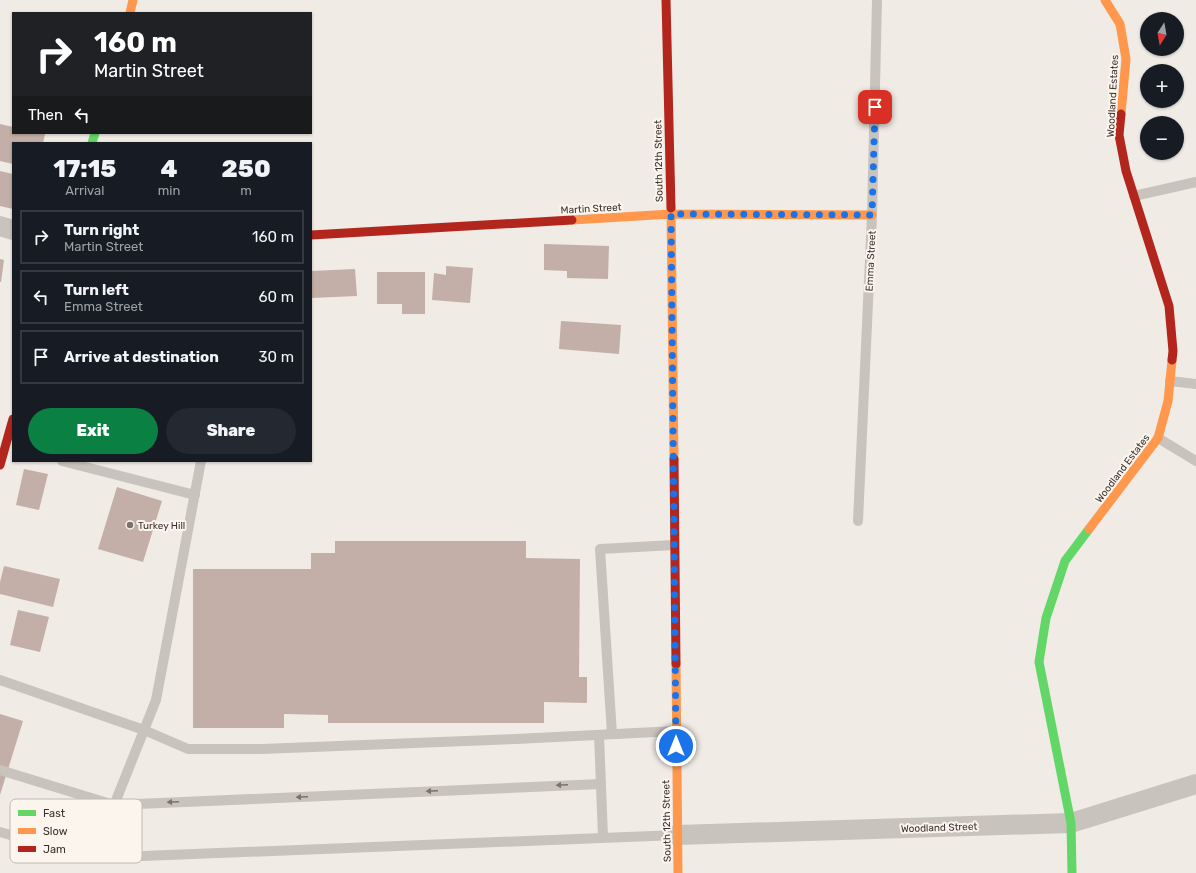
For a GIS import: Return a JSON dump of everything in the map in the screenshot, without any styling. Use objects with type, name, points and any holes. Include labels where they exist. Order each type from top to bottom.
[{"type":"main road","points":[[130,12],[133,0]]},
{"type":"main road","name":"South 12th Street","points":[[666,0],[671,214],[678,873]]},
{"type":"main road","name":"Woodland Estates","points":[[1072,873],[1071,824],[1039,662],[1046,618],[1065,561],[1158,438],[1168,401],[1173,351],[1169,306],[1126,171],[1119,135],[1126,58],[1120,24],[1105,0]]},
{"type":"main road","name":"Martin Street","points":[[312,235],[671,214],[872,215]]},
{"type":"main road","points":[[0,465],[9,448],[12,427]]},
{"type":"street","points":[[0,226],[12,230]]},
{"type":"street","name":"Woodland Street","points":[[677,835],[1071,824],[1196,784]]},
{"type":"lane","name":"Emma Street","points":[[858,521],[872,215],[877,0]]},
{"type":"lane","points":[[1134,196],[1196,182]]},
{"type":"lane","points":[[1170,381],[1196,384]]},
{"type":"lane","points":[[1158,438],[1196,461]]},
{"type":"lane","points":[[66,462],[195,495]]},
{"type":"lane","points":[[116,799],[156,700],[201,462]]},
{"type":"lane","points":[[612,734],[600,549],[674,545]]},
{"type":"lane","points":[[0,680],[144,730],[188,749],[262,749],[676,731]]},
{"type":"lane","points":[[599,735],[604,837]]},
{"type":"lane","points":[[0,770],[94,799]]},
{"type":"lane","points":[[142,804],[601,784]]},
{"type":"lane","points":[[0,832],[10,835]]},
{"type":"lane","points":[[142,856],[677,835]]},
{"type":"building","points":[[0,124],[12,127],[12,134],[45,134],[43,142],[12,142],[12,164],[0,161]]},
{"type":"building","points":[[0,171],[12,174],[12,209],[0,206]]},
{"type":"building","points":[[544,244],[609,246],[608,279],[567,278],[567,271],[544,270]]},
{"type":"building","points":[[0,259],[4,260],[1,282],[0,282]]},
{"type":"building","points":[[446,266],[473,268],[470,303],[432,300],[434,273],[446,275]]},
{"type":"building","points":[[355,269],[357,296],[312,298],[312,271]]},
{"type":"building","points":[[377,272],[425,272],[425,314],[402,314],[402,304],[377,304]]},
{"type":"building","points":[[561,321],[621,325],[619,354],[559,349]]},
{"type":"building","points":[[24,469],[48,474],[39,510],[16,505]]},
{"type":"building","name":"Turkey Hill","points":[[117,487],[162,501],[143,562],[98,549]]},
{"type":"building","points":[[335,541],[526,541],[526,558],[580,559],[579,677],[587,677],[587,703],[544,702],[544,723],[328,723],[328,715],[284,714],[284,728],[193,728],[193,569],[311,569],[311,553],[335,553]]},
{"type":"building","points":[[4,566],[60,579],[53,607],[0,594],[0,582]]},
{"type":"building","points":[[18,610],[49,617],[40,652],[10,645]]},
{"type":"building","points":[[0,714],[23,721],[0,795]]},
{"type":"traffic: fast","points":[[92,142],[95,134]]},
{"type":"traffic: fast","points":[[1072,873],[1071,823],[1039,662],[1046,618],[1065,561],[1089,529]]},
{"type":"traffic: slow","points":[[130,12],[133,0]]},
{"type":"traffic: slow","points":[[1105,0],[1120,24],[1126,59],[1121,114]]},
{"type":"traffic: slow","points":[[671,208],[674,459]]},
{"type":"traffic: slow","points":[[572,220],[671,214],[872,215]]},
{"type":"traffic: slow","points":[[1089,529],[1158,438],[1168,401],[1172,360]]},
{"type":"traffic: slow","points":[[676,664],[678,873]]},
{"type":"traffic: jam","points":[[666,0],[671,208]]},
{"type":"traffic: jam","points":[[1121,114],[1119,135],[1126,171],[1169,306],[1173,351],[1172,360]]},
{"type":"traffic: jam","points":[[312,235],[572,220]]},
{"type":"traffic: jam","points":[[0,465],[12,423]]},
{"type":"traffic: jam","points":[[674,459],[676,664]]},
{"type":"place","name":"Turkey Hill","points":[[130,525]]},
{"type":"route","points":[[676,746],[671,214],[872,215],[875,107]]}]
